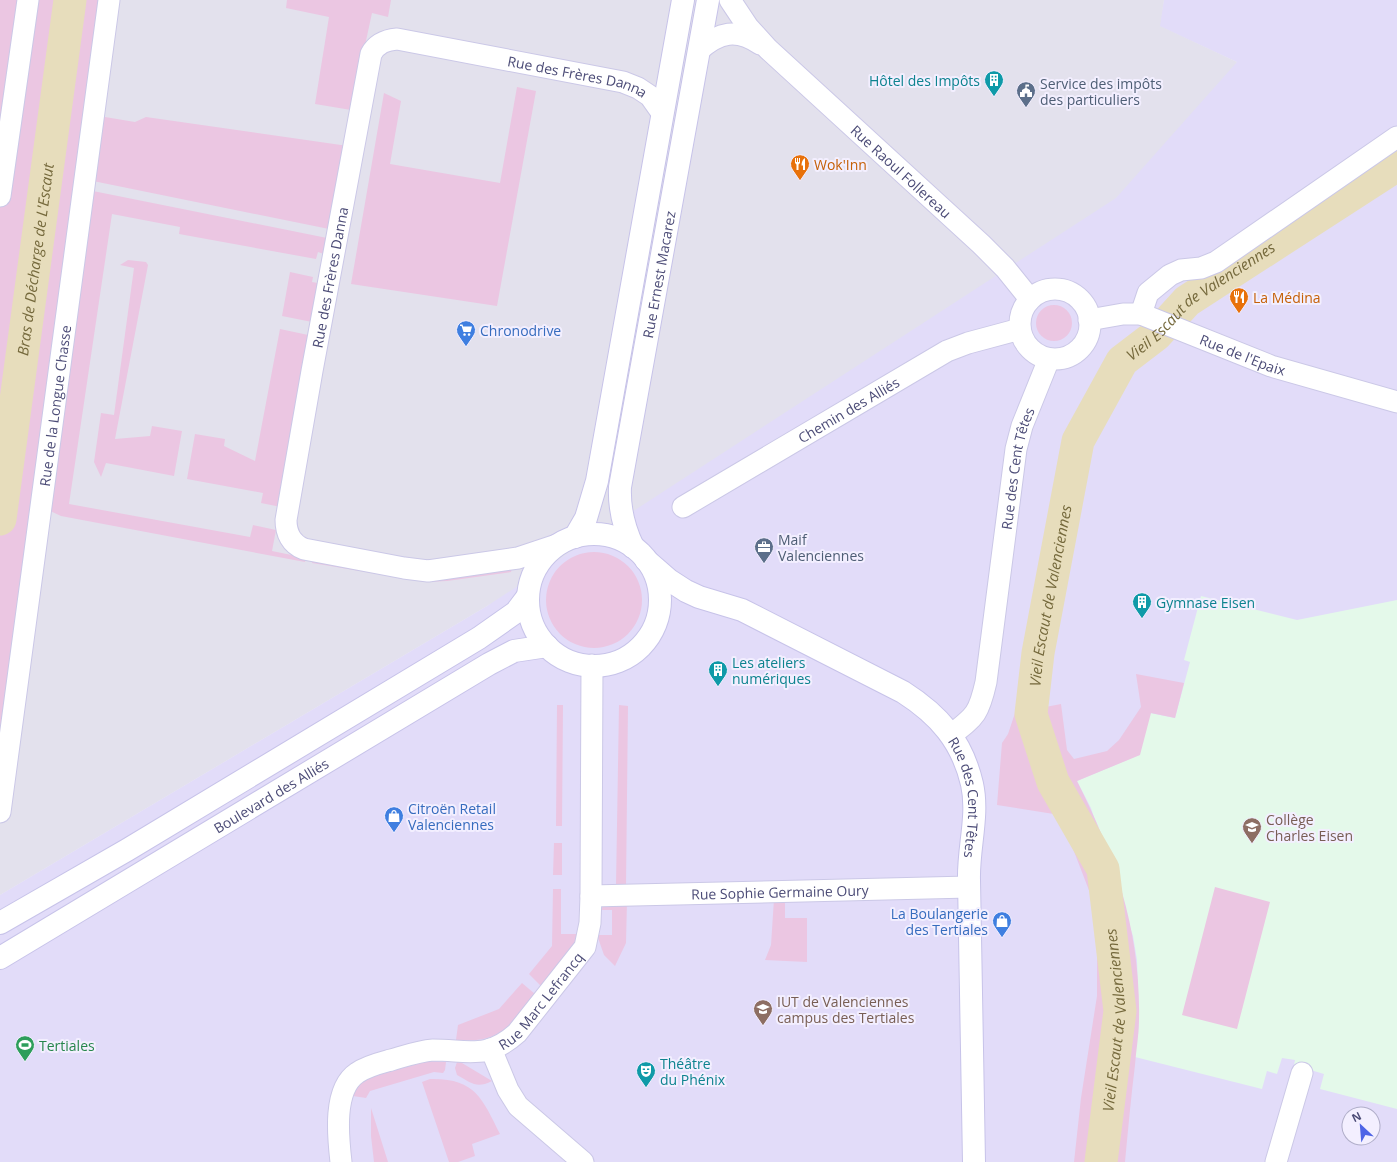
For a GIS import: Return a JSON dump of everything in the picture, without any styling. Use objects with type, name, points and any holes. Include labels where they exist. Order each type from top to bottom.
[{"type":"main road","name":"Rue Ernest Macarez","points":[[566,541],[588,513],[597,481],[683,0]]},
{"type":"main road","name":"Rue Ernest Macarez","points":[[640,554],[623,520],[620,504],[620,487],[708,0]]},
{"type":"main road","points":[[640,554],[654,573],[658,587],[659,602],[657,617],[647,638],[630,655],[608,664],[592,666],[567,660],[547,646],[537,634],[529,611],[528,596],[531,579],[539,563],[566,541],[590,534],[606,535],[620,540],[640,554],[675,584],[699,597],[730,605],[756,617],[903,692],[932,713],[951,735]]},
{"type":"main road","name":"Boulevard des Alliés","points":[[0,923],[127,850],[479,638],[513,615],[528,596]]},
{"type":"main road","points":[[657,617],[668,607],[679,601],[699,597]]},
{"type":"main road","name":"Boulevard des Alliés","points":[[0,958],[489,664],[514,651],[547,646]]},
{"type":"main road","name":"Rue des Cent Têtes","points":[[951,735],[963,758],[974,794],[969,886],[974,1162]]},
{"type":"street","points":[[0,196],[28,0]]},
{"type":"street","name":"Rue de la Longue Chasse","points":[[0,812],[109,0]]},
{"type":"street","name":"Rue Raoul Follereau","points":[[730,0],[748,27],[768,49],[981,244],[1030,299]]},
{"type":"street","name":"Rue Raoul Follereau","points":[[699,50],[719,36],[734,34],[752,40],[768,49]]},
{"type":"street","name":"Rue des Frères Danna","points":[[566,541],[518,558],[428,571],[404,568],[304,549],[295,544],[288,533],[286,520],[371,54],[379,44],[391,39],[397,39],[595,76],[623,82],[638,88],[650,96],[662,113]]},
{"type":"street","points":[[1146,316],[1148,293],[1170,275],[1181,270],[1201,268],[1216,262],[1397,137]]},
{"type":"street","points":[[1047,290],[1066,291],[1082,302],[1090,320],[1088,335],[1081,347],[1064,358],[1049,359],[1032,351],[1025,343],[1020,329],[1022,310],[1030,299],[1047,290]]},
{"type":"street","name":"Rue de l'Epaix","points":[[1090,320],[1124,314],[1146,316],[1278,369],[1397,402]]},
{"type":"street","name":"Chemin des Alliés","points":[[683,507],[947,351],[968,343],[1020,329]]},
{"type":"street","name":"Rue des Cent Têtes","points":[[951,735],[971,720],[981,704],[986,682],[1016,449],[1022,426],[1049,359]]},
{"type":"street","name":"Rue Marc Lefrancq","points":[[341,1162],[341,1097],[346,1083],[356,1073],[370,1066],[421,1052],[440,1050],[475,1053],[491,1049],[505,1043],[517,1034],[581,954],[588,939],[591,896],[592,666]]},
{"type":"street","name":"Rue Sophie Germaine Oury","points":[[591,896],[969,886]]},
{"type":"street","points":[[491,1049],[508,1090],[518,1106],[583,1162]]},
{"type":"street","points":[[1276,1162],[1302,1073]]},
{"type":"shaded area","points":[[0,0],[100,0],[0,732]]},
{"type":"shaded area","points":[[100,0],[1164,0],[1160,26],[1237,62],[1116,198],[487,606],[0,895],[0,732]]},
{"type":"shaded area","points":[[287,0],[391,0],[388,17],[372,13],[351,110],[315,104],[329,17],[286,8]]},
{"type":"shaded area","points":[[1164,0],[1397,0],[1397,1162],[0,1162],[0,895],[487,606],[1237,62],[1159,26]]},
{"type":"shaded area","points":[[517,87],[536,91],[497,306],[351,284],[384,93],[401,101],[390,164],[500,183]]},
{"type":"shaded area","points":[[99,116],[135,122],[146,117],[348,146],[334,230],[93,181]]},
{"type":"shaded area","points":[[88,190],[332,239],[330,256],[318,252],[316,259],[179,234],[180,227],[112,214],[69,504],[250,537],[253,525],[276,530],[272,551],[306,558],[305,562],[61,516],[46,509]]},
{"type":"shaded area","points":[[128,260],[146,262],[148,265],[115,439],[150,436],[152,426],[182,431],[174,476],[106,463],[101,477],[94,462],[101,413],[114,415],[134,268],[120,265]]},
{"type":"shaded area","points":[[290,272],[313,277],[312,282],[323,284],[317,323],[282,316]]},
{"type":"shaded area","points":[[1054,305],[1064,308],[1069,313],[1072,323],[1069,333],[1064,338],[1054,341],[1044,338],[1039,333],[1036,323],[1039,313],[1044,308]]},
{"type":"shaded area","points":[[280,329],[313,336],[281,507],[261,503],[263,493],[187,479],[195,434],[225,439],[224,446],[255,461]]},
{"type":"shaded area","points":[[594,552],[612,556],[621,560],[628,566],[634,573],[638,582],[642,600],[638,618],[634,627],[628,634],[621,640],[612,644],[594,648],[576,644],[567,640],[560,634],[554,627],[550,618],[546,600],[550,582],[554,573],[560,566],[567,560],[576,556]]},
{"type":"shaded area","points":[[312,559],[513,565],[511,572],[447,581],[426,582],[312,563]]},
{"type":"shaded area","name":"Collège Charles Eisen","points":[[1201,596],[1297,620],[1397,600],[1397,1109],[1320,1089],[1324,1074],[1294,1065],[1295,1060],[1282,1058],[1277,1074],[1267,1071],[1262,1089],[1135,1057],[1139,1021],[1137,960],[1133,936],[1091,808],[1077,781],[1139,755],[1150,713],[1175,718],[1190,662],[1184,660]]},
{"type":"shaded area","points":[[1136,674],[1184,683],[1175,718],[1151,713],[1140,755],[1077,781],[1091,810],[1114,868],[1131,926],[1136,956],[1139,988],[1139,1026],[1125,1162],[1074,1162],[1081,1098],[1097,996],[1097,937],[1095,906],[1060,815],[997,805],[1002,743],[1008,734],[1015,713],[1061,704],[1067,750],[1074,759],[1107,751],[1119,740],[1141,707]]},
{"type":"shaded area","points":[[557,705],[563,705],[562,826],[556,826]]},
{"type":"shaded area","points":[[619,705],[628,706],[626,886],[616,886]]},
{"type":"shaded area","points":[[554,843],[562,843],[562,875],[553,875]]},
{"type":"shaded area","points":[[1215,887],[1270,902],[1237,1029],[1182,1015]]},
{"type":"shaded area","points":[[553,889],[561,889],[561,934],[579,934],[572,949],[542,987],[529,974],[552,946]]},
{"type":"shaded area","points":[[785,898],[785,918],[807,918],[807,962],[765,960],[771,945],[774,899]]},
{"type":"shaded area","points":[[627,901],[626,943],[615,966],[604,955],[597,935],[612,935],[612,910],[599,910],[605,905]]},
{"type":"shaded area","points":[[522,983],[535,994],[511,1024],[494,1035],[484,1039],[456,1040],[458,1025],[499,1009]]},
{"type":"shaded area","points":[[427,1061],[446,1062],[445,1070],[443,1073],[434,1072],[370,1091],[366,1098],[353,1096],[358,1084],[368,1078]]},
{"type":"shaded area","points":[[457,1062],[462,1063],[492,1081],[478,1085],[457,1075],[455,1068]]},
{"type":"shaded area","points":[[430,1079],[457,1082],[467,1086],[482,1101],[488,1110],[500,1134],[472,1144],[475,1156],[458,1162],[449,1162],[422,1082]]},
{"type":"shaded area","points":[[371,1108],[388,1162],[374,1162],[371,1136]]},
{"type":"waterway","name":"Bras de Décharge de L'Escaut","points":[[0,519],[70,0]]},
{"type":"waterway","name":"Vieil Escaut de Valenciennes","points":[[1101,1162],[1120,1011],[1103,869],[1053,782],[1031,714],[1038,653],[1078,441],[1122,361],[1156,335],[1187,301],[1397,165]]},
{"type":"place","name":"Hôtel des Impôts","points":[[994,97]]},
{"type":"place","name":"Service des impôts des particuliers","points":[[1026,108]]},
{"type":"place","name":"Wok'Inn","points":[[800,181]]},
{"type":"place","name":"La Médina","points":[[1239,314]]},
{"type":"place","name":"Chronodrive","points":[[466,347]]},
{"type":"place","name":"Maif Valenciennes","points":[[764,564]]},
{"type":"place","name":"Gymnase Eisen","points":[[1142,619]]},
{"type":"place","name":"Les ateliers numériques","points":[[718,687]]},
{"type":"place","name":"Citroën Retail Valenciennes","points":[[394,833]]},
{"type":"place","name":"Collège Charles Eisen","points":[[1252,844]]},
{"type":"place","name":"La Boulangerie des Tertiales","points":[[1002,938]]},
{"type":"place","name":"IUT de Valenciennes campus des Tertiales","points":[[763,1026]]},
{"type":"place","name":"Tertiales","points":[[25,1062]]},
{"type":"place","name":"Théâtre du Phénix","points":[[646,1088]]}]
